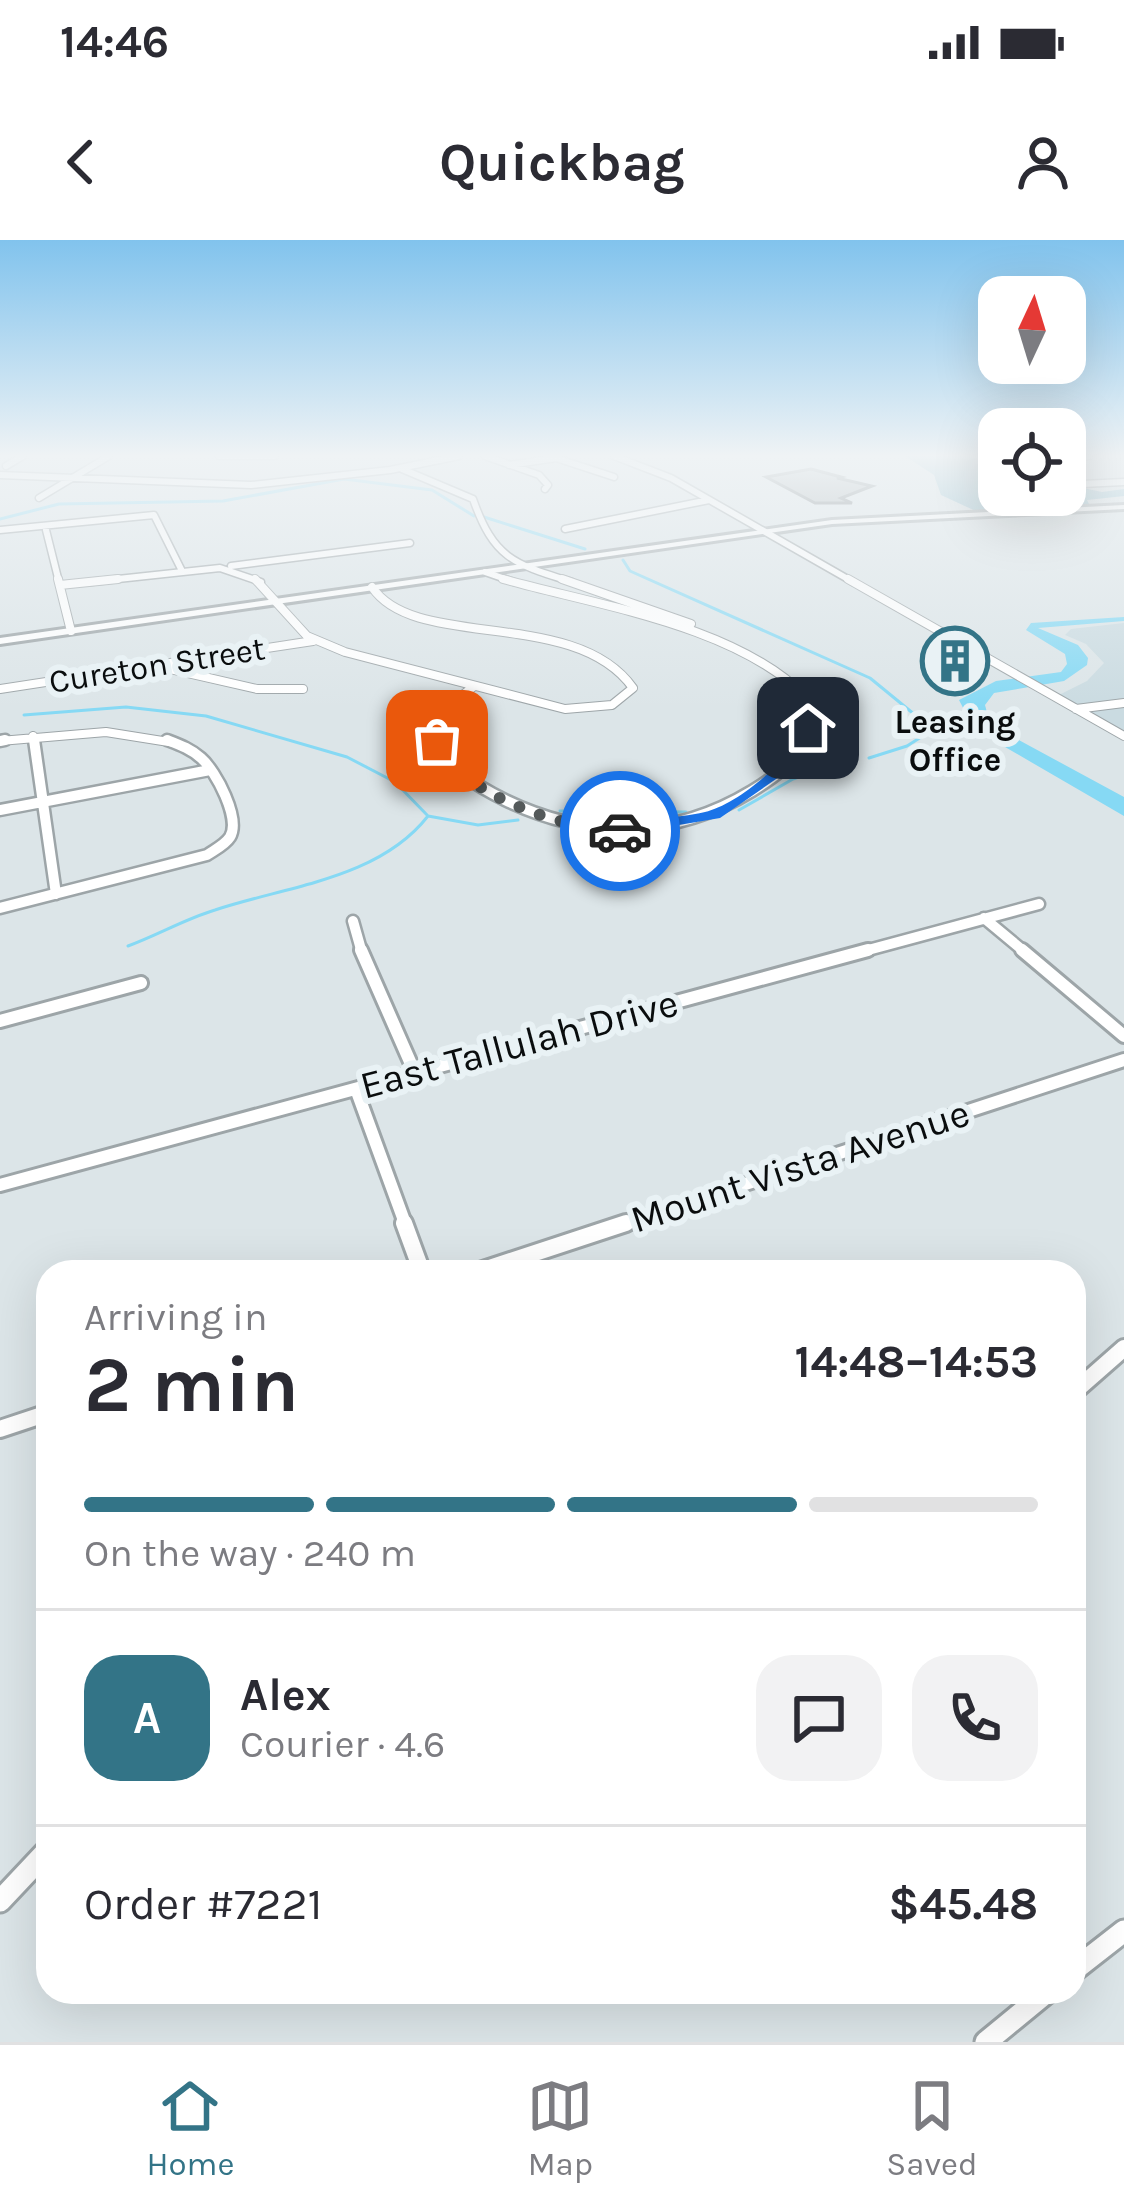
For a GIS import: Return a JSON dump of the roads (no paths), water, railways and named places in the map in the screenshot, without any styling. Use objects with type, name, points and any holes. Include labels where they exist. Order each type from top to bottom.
[{"type":"main road","points":[[0,641],[708,540]]},
{"type":"street","points":[[49,540],[70,631]]},
{"type":"street","points":[[169,540],[181,569]]},
{"type":"street","points":[[472,687],[449,705],[437,736],[442,750],[466,776],[514,804],[596,830],[646,830],[716,815],[801,751],[811,700],[735,644],[639,602],[520,566],[491,540]]},
{"type":"street","points":[[781,540],[1124,736]]},
{"type":"street","points":[[60,585],[410,543]]},
{"type":"street","points":[[220,568],[252,576],[281,601],[313,640],[472,687],[547,707],[580,710],[612,704],[633,688],[624,671],[584,649],[403,613],[388,607],[372,587]]},
{"type":"street","points":[[485,572],[614,606],[751,659]]},
{"type":"street","name":"Cureton Street","points":[[0,689],[313,640]]},
{"type":"street","points":[[156,665],[245,687],[304,688]]},
{"type":"street","points":[[1076,709],[1124,703]]},
{"type":"street","points":[[0,741],[86,732],[165,742],[197,754],[210,770],[233,824],[228,841],[207,854],[0,908]]},
{"type":"street","points":[[33,736],[56,894]]},
{"type":"street","points":[[0,810],[210,770]]},
{"type":"street","name":"East Tallulah Drive","points":[[0,1185],[1039,904]]},
{"type":"street","points":[[983,918],[1124,1036]]},
{"type":"street","points":[[353,921],[364,961],[415,1073]]},
{"type":"street","points":[[0,1021],[141,983]]},
{"type":"street","name":"Mount Vista Avenue","points":[[514,1260],[1124,1060]]},
{"type":"street","points":[[356,1089],[418,1260]]},
{"type":"street","points":[[1086,1381],[1124,1348]]},
{"type":"street","points":[[0,1429],[36,1417]]},
{"type":"street","points":[[0,1901],[36,1863]]},
{"type":"street","points":[[1086,1960],[1124,1930]]},
{"type":"street","points":[[986,2042],[1032,2004]]},
{"type":"waterway","points":[[557,540],[585,549]]},
{"type":"waterway","points":[[623,560],[630,571],[870,678],[920,719],[974,729]]},
{"type":"waterway","points":[[24,715],[126,707],[206,716],[347,757],[395,782],[428,816]]},
{"type":"waterway","points":[[869,758],[907,746],[940,725]]},
{"type":"waterway","points":[[739,810],[793,779],[842,762]]},
{"type":"waterway","points":[[560,811],[686,812]]},
{"type":"waterway","points":[[128,946],[204,914],[358,867],[408,837],[428,816]]},
{"type":"waterway","points":[[428,816],[478,825],[518,820]]},
{"type":"place","name":"Leasing Office","points":[[955,661]]}]
